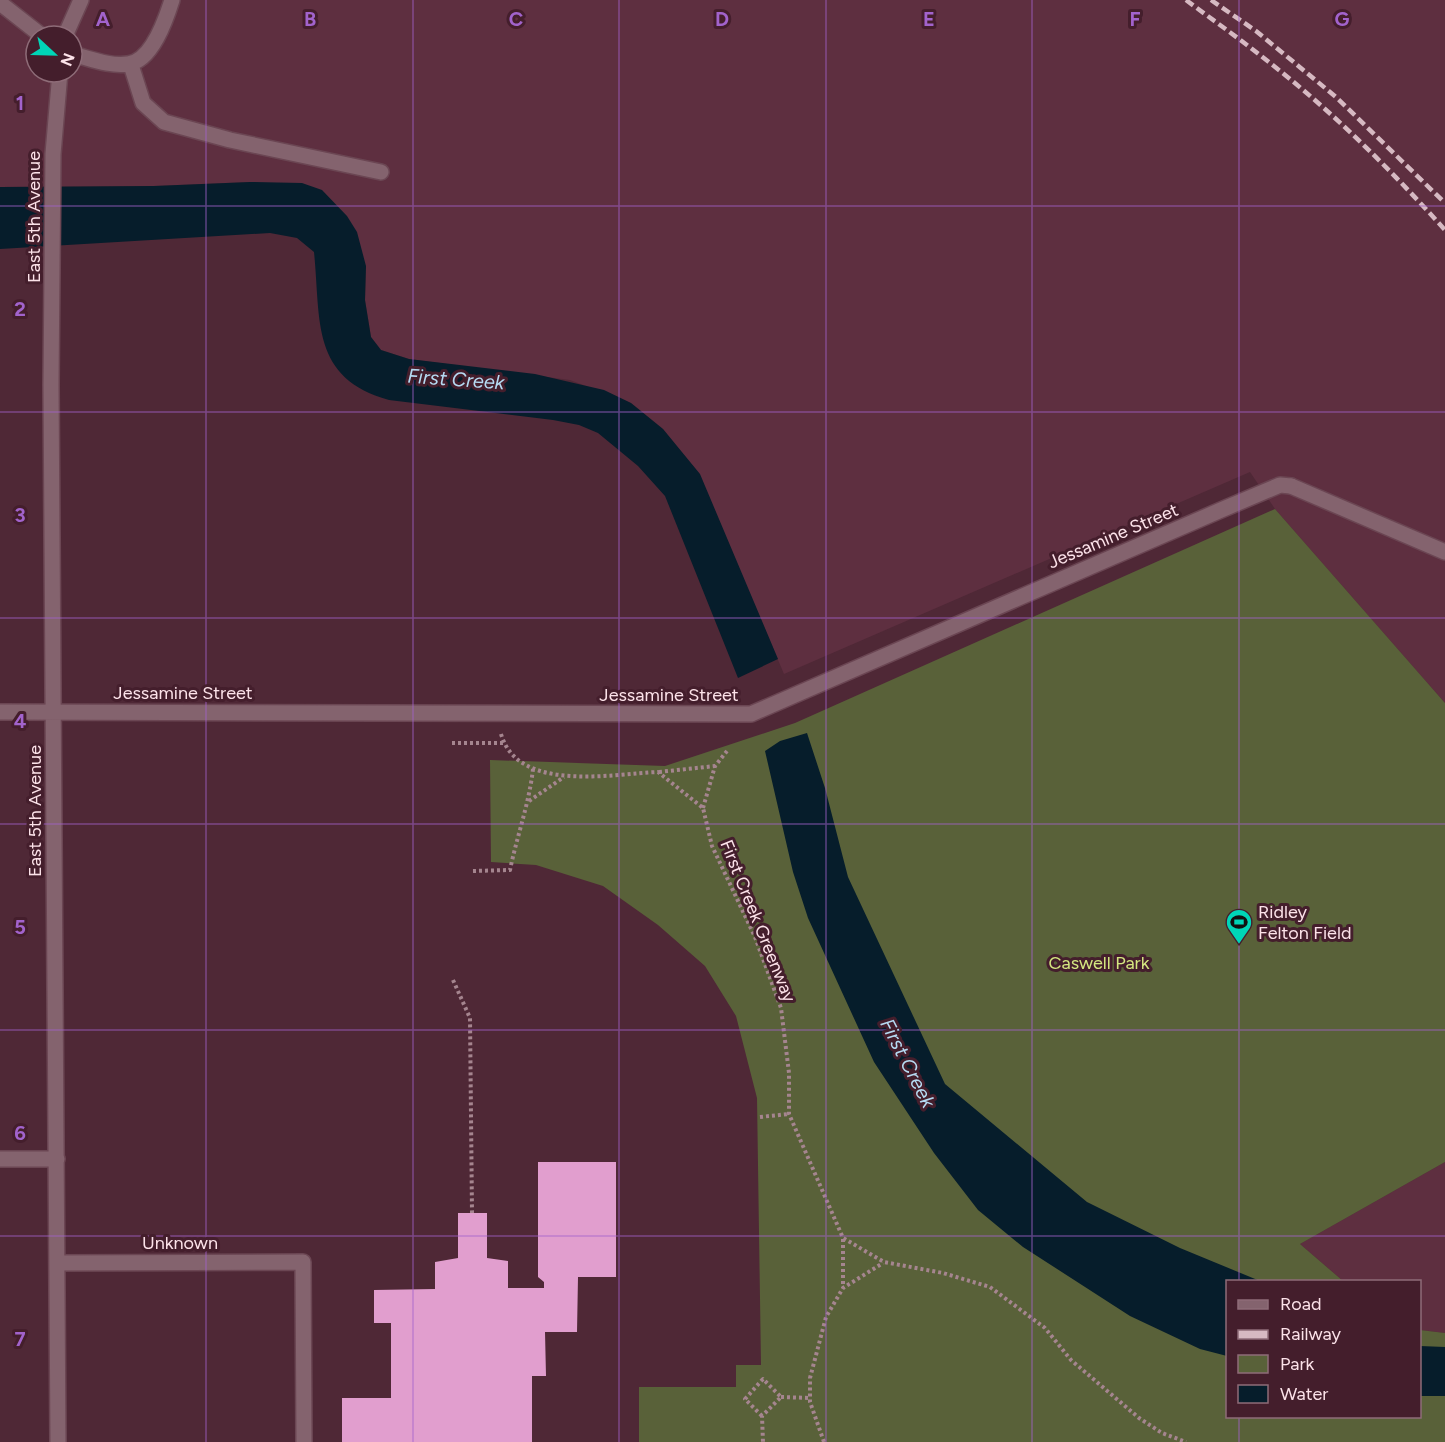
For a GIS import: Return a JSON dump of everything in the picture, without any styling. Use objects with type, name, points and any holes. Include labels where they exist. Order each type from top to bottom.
[{"type":"street","points":[[70,24],[81,0]]},
{"type":"street","points":[[84,57],[114,64],[130,64],[146,53],[163,28],[172,0]]},
{"type":"street","points":[[0,3],[27,24]]},
{"type":"street","points":[[130,64],[143,103],[164,122],[230,140],[381,172]]},
{"type":"street","name":"East 5th Avenue","points":[[58,1442],[53,154],[59,84]]},
{"type":"street","name":"Jessamine Street","points":[[0,712],[751,714],[1280,485],[1291,486],[1445,552]]},
{"type":"street","points":[[0,1159],[57,1159]]},
{"type":"street","name":"Unknown","points":[[58,1263],[303,1262],[304,1442]]},
{"type":"path","points":[[495,714],[506,750],[533,769],[564,777],[658,772],[715,766]]},
{"type":"path","points":[[452,743],[504,743]]},
{"type":"path","points":[[658,772],[703,808],[715,766],[727,751]]},
{"type":"path","points":[[473,871],[510,870],[519,825],[529,801],[533,769]]},
{"type":"path","points":[[529,801],[564,777]]},
{"type":"path","name":"First Creek Greenway","points":[[703,808],[712,846],[754,938],[781,1008],[789,1073],[789,1114],[843,1238]]},
{"type":"path","points":[[453,980],[470,1018],[472,1213]]},
{"type":"path","points":[[760,1117],[789,1114]]},
{"type":"path","points":[[843,1238],[884,1262],[943,1273],[990,1287],[1045,1328],[1071,1360],[1138,1418],[1162,1433],[1186,1442]]},
{"type":"path","points":[[843,1238],[843,1288]]},
{"type":"path","points":[[824,1442],[810,1398],[810,1378],[826,1317],[843,1288],[884,1262]]},
{"type":"path","points":[[763,1442],[762,1416],[745,1399],[763,1379],[781,1397],[810,1398]]},
{"type":"path","points":[[762,1416],[781,1397]]},
{"type":"shaded area","points":[[0,0],[1445,0],[1445,703],[1275,509],[1250,472],[784,674],[699,474],[663,429],[631,403],[570,380],[409,359],[381,350],[371,337],[365,300],[366,266],[250,182],[154,186],[0,187]]},
{"type":"shaded area","points":[[1445,1162],[1445,1333],[1421,1330],[1421,1280],[1342,1280],[1300,1244]]},
{"type":"green space","name":"Caswell Park","points":[[1275,509],[1445,703],[1445,1162],[1300,1244],[1342,1280],[1226,1280],[1226,1418],[1421,1418],[1421,1330],[1445,1333],[1445,1442],[639,1442],[639,1387],[736,1387],[736,1365],[761,1365],[757,1098],[736,1016],[705,966],[658,925],[603,886],[536,865],[491,862],[490,760],[665,766],[795,723]]},
{"type":"water","name":"First Creek","points":[[250,182],[302,183],[322,190],[347,216],[357,232],[366,266],[365,300],[371,337],[381,350],[409,359],[535,374],[604,390],[631,403],[663,429],[700,474],[778,659],[738,678],[665,496],[638,466],[598,433],[579,425],[553,420],[389,400],[363,390],[345,377],[332,361],[324,343],[314,252],[297,238],[270,233],[0,249],[0,187],[154,186]]},
{"type":"water","name":"First Creek","points":[[807,733],[825,788],[848,877],[945,1084],[1087,1202],[1180,1248],[1258,1280],[1226,1280],[1226,1356],[1200,1349],[1130,1316],[1023,1247],[978,1210],[934,1153],[874,1062],[808,918],[793,872],[765,751],[780,741]]},
{"type":"water","points":[[1421,1346],[1445,1347],[1445,1396],[1421,1396]]},
{"type":"building","points":[[538,1162],[616,1162],[616,1277],[578,1277],[577,1332],[545,1332],[546,1376],[532,1376],[532,1442],[342,1442],[342,1398],[391,1398],[391,1323],[374,1323],[374,1290],[435,1289],[435,1262],[458,1258],[458,1213],[487,1213],[487,1258],[508,1261],[508,1288],[544,1288],[544,1282],[538,1277]]},
{"type":"railway","points":[[1186,0],[1260,55],[1317,102],[1383,164],[1445,230]]},
{"type":"railway","points":[[1211,0],[1256,31],[1336,97],[1445,203]]},
{"type":"place","name":"Ridley Felton Field","points":[[1239,945]]}]
